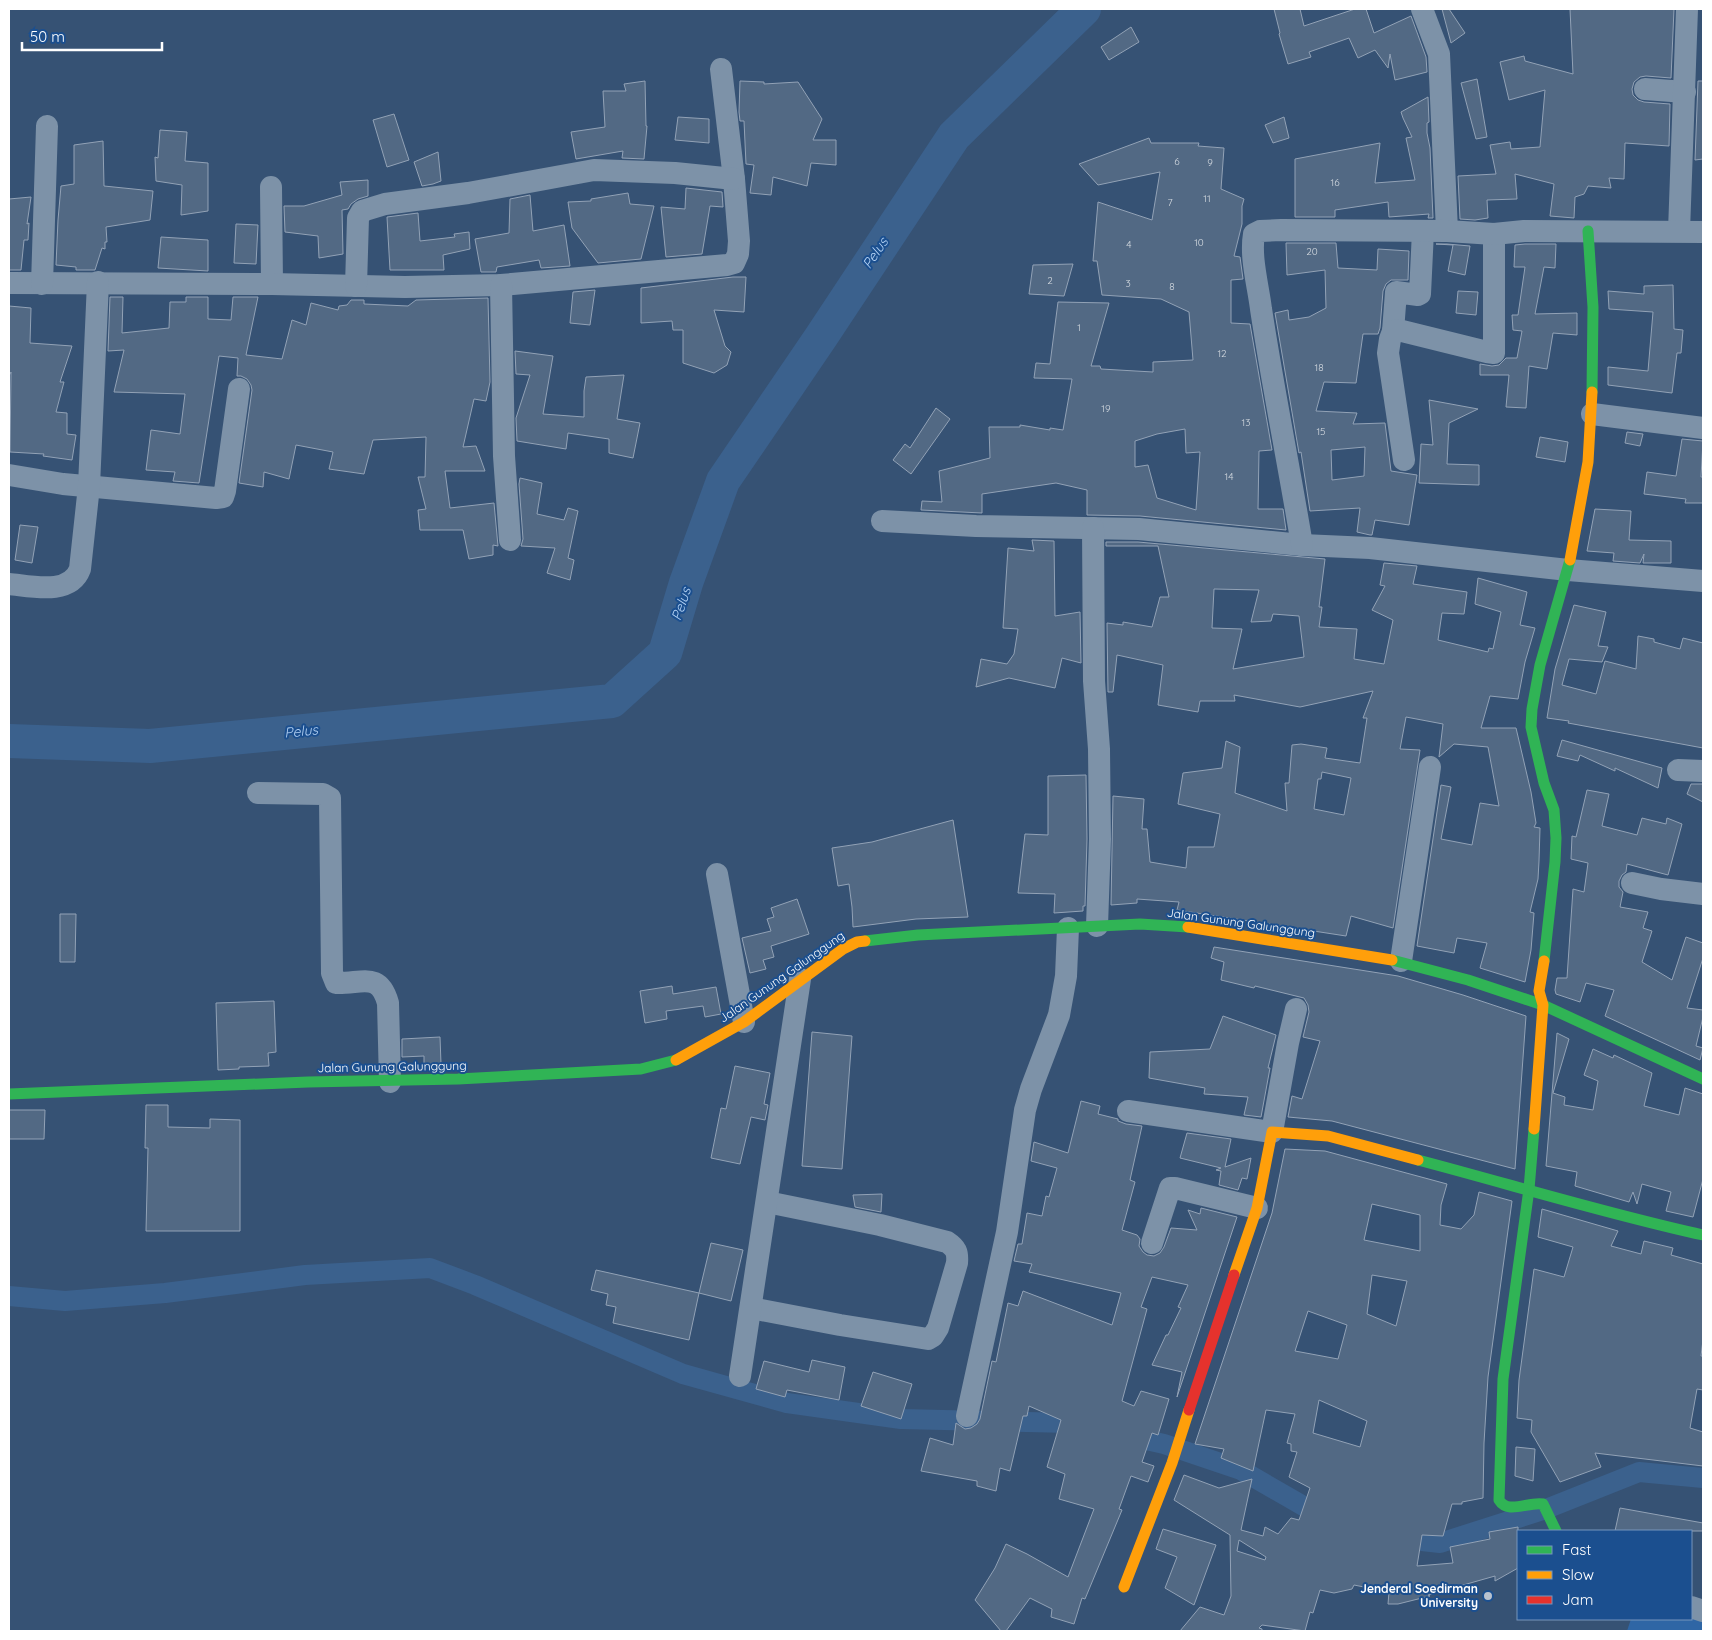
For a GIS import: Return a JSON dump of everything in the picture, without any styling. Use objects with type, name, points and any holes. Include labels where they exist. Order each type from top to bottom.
[{"type":"street","points":[[1422,9],[1440,54],[1447,231]]},
{"type":"street","points":[[1679,232],[1687,9]]},
{"type":"street","points":[[9,283],[98,282],[405,287],[501,285],[734,263],[738,254],[739,241],[721,69]]},
{"type":"street","points":[[1645,89],[1685,92]]},
{"type":"street","points":[[42,284],[48,126]]},
{"type":"street","points":[[356,286],[358,218],[362,211],[377,206],[468,193],[594,170],[675,173],[734,179]]},
{"type":"street","points":[[271,187],[272,284]]},
{"type":"street","points":[[1302,545],[1266,341],[1254,256],[1254,234],[1260,231],[1281,230],[1447,231],[1494,234],[1524,231],[1703,232]]},
{"type":"street","points":[[1404,460],[1388,353],[1393,331],[1396,292],[1420,294],[1423,231]]},
{"type":"street","points":[[1555,1530],[1543,1504],[1536,1503],[1512,1508],[1502,1505],[1499,1500],[1503,1379],[1529,1189],[1543,1005],[1539,991],[1546,952],[1556,838],[1554,810],[1544,783],[1530,727],[1540,666],[1568,570],[1588,462],[1592,414],[1593,307],[1588,231]]},
{"type":"street","points":[[1393,331],[1406,332],[1487,352],[1494,352],[1494,234]]},
{"type":"street","points":[[9,584],[53,588],[70,583],[77,577],[80,569],[88,486],[98,282]]},
{"type":"street","points":[[501,285],[504,456],[510,540]]},
{"type":"street","points":[[9,475],[88,486],[216,498],[223,497],[239,389]]},
{"type":"street","points":[[1592,414],[1703,428]]},
{"type":"street","points":[[882,521],[976,526],[1138,529],[1302,545],[1420,552],[1568,570],[1703,581]]},
{"type":"street","points":[[1093,528],[1094,681],[1099,799],[1097,926]]},
{"type":"street","points":[[1401,961],[1430,767]]},
{"type":"street","points":[[1678,770],[1703,772]]},
{"type":"street","points":[[258,793],[323,794],[330,798],[332,973],[336,983],[368,980],[378,983],[386,993],[388,1003],[390,1082]]},
{"type":"street","points":[[717,874],[744,1022]]},
{"type":"street","points":[[1632,883],[1703,894]]},
{"type":"street","name":"Jalan Gunung Galunggung","points":[[9,1094],[308,1082],[390,1082],[641,1069],[674,1061],[744,1022],[800,979],[843,949],[857,942],[918,935],[1140,924],[1183,926],[1401,961],[1468,980],[1543,1005],[1703,1078]]},
{"type":"street","points":[[967,1416],[1007,1232],[1025,1110],[1031,1089],[1055,1029],[1062,1002],[1068,950],[1068,928]]},
{"type":"street","points":[[740,1376],[800,979]]},
{"type":"street","points":[[1124,1587],[1172,1463],[1257,1208],[1296,1009]]},
{"type":"street","points":[[1128,1111],[1272,1132],[1328,1136],[1529,1189],[1636,1220],[1703,1235]]},
{"type":"street","points":[[1152,1243],[1170,1188],[1257,1208]]},
{"type":"street","points":[[751,1308],[928,1339],[933,1336],[938,1328],[957,1263],[958,1253],[947,1242],[880,1225],[767,1202]]},
{"type":"shaded area","points":[[1692,1618],[1703,1618],[1703,1631],[1627,1631],[1631,1620],[1692,1620]]},
{"type":"building","points":[[1274,9],[1300,9],[1304,26],[1355,9],[1366,9],[1374,33],[1411,16],[1426,57],[1427,72],[1395,80],[1390,54],[1388,68],[1375,50],[1358,58],[1349,38],[1309,52],[1311,57],[1288,64]]},
{"type":"building","points":[[1442,9],[1449,9],[1465,33],[1451,43]]},
{"type":"building","points":[[1570,9],[1674,9],[1671,78],[1640,77],[1634,82],[1632,89],[1633,95],[1638,100],[1670,104],[1669,146],[1625,143],[1624,179],[1609,178],[1611,188],[1588,186],[1584,194],[1575,197],[1574,218],[1550,216],[1554,184],[1515,174],[1517,199],[1487,200],[1488,218],[1475,220],[1460,219],[1458,176],[1496,174],[1490,145],[1510,142],[1511,149],[1540,147],[1545,90],[1509,100],[1500,62],[1524,56],[1525,61],[1573,74]]},
{"type":"building","points":[[1131,27],[1139,42],[1109,60],[1101,47]]},
{"type":"building","points":[[1477,79],[1487,137],[1476,139],[1461,83]]},
{"type":"building","points":[[645,81],[647,126],[644,159],[622,158],[623,151],[576,159],[571,132],[605,127],[603,91],[626,91],[624,84]]},
{"type":"building","points":[[740,81],[764,82],[764,84],[798,82],[822,119],[813,140],[836,140],[836,165],[811,163],[807,186],[773,177],[771,195],[750,193],[754,165],[746,164],[744,121],[740,121],[739,112]]},
{"type":"building","points":[[1698,81],[1703,81],[1703,159],[1695,160]]},
{"type":"building","points":[[1428,97],[1429,122],[1427,123],[1427,133],[1430,148],[1433,218],[1428,218],[1429,214],[1389,217],[1388,202],[1335,210],[1335,217],[1295,217],[1295,159],[1380,143],[1375,183],[1415,180],[1406,138],[1412,137],[1401,112]]},
{"type":"building","points":[[394,114],[409,160],[387,167],[373,120]]},
{"type":"building","points":[[678,117],[709,119],[709,143],[675,140]]},
{"type":"building","points":[[1284,117],[1289,138],[1273,143],[1265,125]]},
{"type":"building","points":[[160,130],[187,132],[185,161],[208,163],[208,211],[181,215],[182,185],[156,181],[155,157],[158,158]]},
{"type":"building","points":[[1149,138],[1151,143],[1199,143],[1198,146],[1224,148],[1221,189],[1244,199],[1242,224],[1234,256],[1240,257],[1243,279],[1231,280],[1231,323],[1250,324],[1272,450],[1259,451],[1258,509],[1283,509],[1286,530],[1140,516],[1087,515],[1087,490],[1056,483],[982,494],[982,513],[921,510],[922,501],[942,502],[939,471],[990,458],[989,427],[1020,427],[1020,425],[1050,430],[1050,428],[1063,430],[1072,379],[1034,378],[1036,363],[1050,364],[1058,302],[1109,303],[1091,366],[1100,366],[1101,369],[1153,372],[1153,362],[1193,360],[1189,312],[1161,299],[1102,295],[1097,261],[1093,261],[1098,202],[1152,220],[1160,172],[1098,185],[1079,164]],"holes":[[[1185,429],[1186,453],[1200,452],[1196,510],[1157,498],[1148,465],[1135,467],[1135,441],[1157,434]]]},
{"type":"building","points":[[103,141],[104,186],[153,191],[150,220],[106,227],[107,242],[105,242],[105,249],[102,248],[95,270],[76,270],[76,267],[56,265],[61,186],[74,184],[74,145]]},
{"type":"building","points":[[438,152],[441,181],[422,186],[414,162]]},
{"type":"building","points":[[368,180],[368,196],[358,199],[348,209],[342,210],[343,254],[319,258],[318,236],[285,232],[284,206],[304,206],[342,195],[340,182]]},
{"type":"building","points":[[686,188],[722,192],[723,207],[710,206],[702,254],[666,257],[661,207],[685,209]]},
{"type":"building","points":[[628,193],[630,204],[654,206],[641,259],[598,263],[572,228],[568,202],[591,201],[591,199]]},
{"type":"building","points":[[530,195],[533,231],[564,225],[570,266],[541,268],[539,260],[497,267],[496,272],[481,272],[475,239],[509,233],[510,199]]},
{"type":"building","points":[[31,197],[27,224],[29,223],[28,240],[24,240],[21,270],[9,270],[9,199]]},
{"type":"building","points":[[418,213],[420,241],[455,237],[454,234],[469,232],[470,249],[443,255],[444,270],[390,270],[387,217]]},
{"type":"building","points":[[236,224],[258,225],[256,264],[234,263]]},
{"type":"building","points":[[161,237],[208,240],[208,271],[158,268]]},
{"type":"building","points":[[1286,243],[1336,243],[1338,268],[1377,270],[1378,249],[1409,251],[1408,280],[1391,280],[1386,284],[1383,291],[1378,334],[1363,334],[1356,383],[1324,382],[1316,411],[1357,413],[1353,424],[1385,423],[1391,471],[1417,475],[1409,525],[1375,520],[1372,535],[1370,535],[1357,532],[1360,508],[1310,511],[1275,313],[1288,310],[1289,320],[1309,317],[1326,308],[1325,270],[1287,275]],"holes":[[[1365,447],[1364,476],[1332,480],[1331,450]]]},
{"type":"building","points":[[1436,244],[1447,244],[1470,246],[1465,275],[1448,271],[1453,245]]},
{"type":"building","points":[[1556,244],[1555,268],[1544,267],[1535,314],[1577,313],[1577,335],[1553,333],[1547,369],[1529,366],[1526,408],[1506,407],[1509,375],[1480,375],[1480,364],[1499,365],[1506,358],[1517,358],[1522,331],[1513,330],[1512,315],[1518,315],[1525,267],[1514,267],[1515,245]]},
{"type":"building","points":[[1073,264],[1064,296],[1029,294],[1033,265]]},
{"type":"building","points":[[746,277],[744,312],[714,310],[725,346],[731,352],[727,365],[714,373],[683,363],[683,330],[673,330],[672,321],[641,323],[641,288]]},
{"type":"building","points":[[1673,285],[1674,329],[1683,330],[1681,353],[1677,353],[1672,393],[1608,385],[1608,367],[1648,371],[1653,312],[1609,309],[1608,291],[1644,294],[1644,286]]},
{"type":"building","points":[[595,290],[590,325],[570,323],[573,292]]},
{"type":"building","points":[[1458,291],[1478,292],[1476,315],[1456,313]]},
{"type":"building","points":[[110,297],[123,297],[122,333],[169,328],[170,302],[186,302],[186,297],[208,297],[208,319],[231,320],[233,297],[258,297],[246,355],[282,359],[292,320],[306,325],[311,303],[338,310],[339,306],[347,305],[351,300],[364,300],[364,304],[408,306],[416,300],[488,298],[490,382],[486,401],[474,399],[463,447],[476,446],[485,471],[445,471],[450,508],[494,503],[498,546],[493,545],[493,555],[469,559],[463,530],[420,530],[418,510],[426,509],[418,477],[425,477],[426,437],[373,440],[364,474],[329,469],[333,452],[296,445],[289,479],[264,472],[263,487],[239,483],[252,390],[247,379],[237,376],[238,358],[219,356],[199,483],[173,481],[175,472],[146,470],[151,430],[180,434],[185,394],[114,392],[124,350],[108,351]]},
{"type":"building","points":[[9,306],[31,308],[30,343],[72,346],[60,382],[64,382],[56,412],[67,413],[67,434],[76,435],[72,460],[43,456],[44,454],[10,452],[11,372],[9,376]]},
{"type":"building","points":[[515,351],[553,356],[543,414],[584,417],[586,377],[624,375],[617,419],[640,423],[633,458],[609,453],[609,439],[568,433],[566,449],[517,441],[516,418],[530,375],[516,374]]},
{"type":"building","points":[[1429,400],[1478,409],[1449,423],[1447,464],[1479,465],[1479,485],[1419,483],[1421,444],[1433,445]]},
{"type":"building","points":[[936,408],[950,419],[911,474],[893,460],[905,444],[910,448]]},
{"type":"building","points":[[1627,432],[1643,434],[1640,446],[1625,443]]},
{"type":"building","points":[[1540,437],[1568,442],[1565,462],[1536,457]]},
{"type":"building","points":[[1682,439],[1703,441],[1701,477],[1703,477],[1703,503],[1685,503],[1686,499],[1644,494],[1647,472],[1676,476]]},
{"type":"building","points":[[520,478],[542,483],[537,514],[564,520],[568,508],[578,511],[568,558],[574,560],[570,580],[547,573],[555,548],[521,546],[523,539]]},
{"type":"building","points":[[1595,509],[1631,511],[1629,540],[1671,541],[1671,563],[1643,563],[1644,554],[1640,563],[1613,561],[1614,553],[1587,551]]},
{"type":"building","points":[[20,525],[38,527],[32,563],[15,560]]},
{"type":"building","points":[[1032,540],[1054,541],[1055,616],[1080,612],[1081,663],[1062,658],[1055,688],[1009,678],[976,687],[981,659],[1007,664],[1014,654],[1018,629],[1003,628],[1008,548],[1034,551]]},
{"type":"building","points":[[1106,542],[1138,542],[1325,559],[1319,607],[1322,607],[1319,627],[1357,629],[1354,659],[1384,664],[1393,620],[1372,610],[1385,586],[1380,585],[1384,563],[1417,566],[1413,584],[1467,592],[1464,614],[1442,613],[1438,640],[1488,652],[1489,648],[1493,649],[1501,612],[1475,604],[1478,578],[1527,592],[1520,625],[1535,628],[1525,662],[1518,699],[1490,696],[1481,728],[1516,728],[1531,792],[1536,823],[1534,827],[1540,828],[1538,879],[1530,912],[1534,913],[1531,950],[1525,982],[1480,968],[1487,943],[1457,938],[1454,953],[1417,946],[1441,785],[1451,787],[1441,839],[1472,845],[1480,803],[1499,806],[1488,747],[1454,744],[1439,757],[1443,724],[1406,717],[1400,749],[1420,750],[1393,928],[1351,916],[1346,936],[1177,910],[1179,902],[1137,899],[1137,903],[1111,905],[1113,796],[1144,799],[1142,829],[1147,829],[1150,862],[1186,868],[1188,847],[1214,847],[1220,814],[1178,804],[1183,773],[1222,768],[1226,741],[1240,747],[1235,793],[1287,811],[1285,783],[1289,783],[1292,745],[1301,744],[1327,748],[1325,758],[1360,763],[1367,718],[1363,718],[1373,691],[1300,707],[1234,695],[1235,701],[1200,701],[1198,712],[1158,705],[1163,665],[1117,655],[1113,692],[1108,692],[1107,623],[1123,625],[1123,622],[1152,627],[1160,597],[1169,597],[1158,546],[1106,546]],"holes":[[[1214,589],[1259,590],[1251,622],[1271,621],[1273,614],[1299,616],[1304,657],[1233,669],[1242,629],[1212,628]],[[1322,772],[1351,778],[1344,815],[1314,809],[1318,779],[1321,779]]]},
{"type":"building","points":[[1574,605],[1606,612],[1598,646],[1608,647],[1602,662],[1569,659],[1562,685],[1596,694],[1605,661],[1636,669],[1638,636],[1654,639],[1654,642],[1680,649],[1683,638],[1703,643],[1703,748],[1547,718],[1555,669]]},
{"type":"building","points":[[1562,740],[1662,768],[1658,788],[1615,768],[1615,771],[1580,755],[1578,761],[1557,756]]},
{"type":"building","points":[[1086,775],[1085,906],[1083,906],[1083,911],[1054,913],[1055,894],[1018,893],[1025,834],[1048,835],[1048,776]]},
{"type":"building","points":[[1691,784],[1703,784],[1703,802],[1687,794]]},
{"type":"building","points":[[1587,790],[1609,794],[1602,826],[1637,835],[1642,818],[1666,824],[1667,818],[1682,824],[1668,875],[1627,864],[1626,872],[1619,881],[1619,887],[1623,892],[1620,907],[1648,912],[1643,928],[1652,931],[1642,962],[1672,980],[1686,937],[1703,943],[1703,958],[1687,1008],[1703,1010],[1696,1046],[1703,1048],[1700,1060],[1605,1016],[1614,990],[1586,983],[1580,1002],[1556,994],[1557,978],[1567,978],[1573,889],[1584,892],[1588,863],[1571,859],[1572,836],[1576,837]]},
{"type":"building","points":[[953,820],[968,917],[916,919],[853,927],[849,884],[838,886],[832,848],[872,842]]},
{"type":"building","points":[[797,899],[809,934],[771,946],[774,957],[763,960],[766,969],[750,973],[742,938],[771,931],[767,919],[774,917],[771,908]]},
{"type":"building","points":[[60,914],[76,914],[75,962],[60,962]]},
{"type":"building","points":[[1214,947],[1398,976],[1526,1016],[1515,1169],[1332,1121],[1288,1117],[1292,1096],[1302,1099],[1320,1041],[1303,1037],[1309,1012],[1308,1005],[1304,998],[1221,980],[1224,962],[1211,958]]},
{"type":"building","points":[[672,986],[673,994],[716,987],[721,1014],[705,1017],[703,1006],[666,1011],[667,1019],[645,1023],[640,991]]},
{"type":"building","points":[[274,1001],[276,1052],[268,1053],[269,1066],[218,1070],[216,1003]]},
{"type":"building","points":[[1223,1016],[1276,1035],[1268,1068],[1270,1068],[1261,1117],[1244,1115],[1248,1097],[1204,1094],[1205,1088],[1149,1078],[1150,1052],[1210,1049]]},
{"type":"building","points":[[812,1032],[852,1036],[842,1169],[802,1166]]},
{"type":"building","points":[[1557,1033],[1569,1039],[1553,1093],[1565,1097],[1564,1105],[1593,1110],[1598,1081],[1584,1075],[1593,1049],[1613,1058],[1614,1055],[1652,1073],[1644,1106],[1679,1115],[1685,1088],[1703,1094],[1703,1179],[1693,1217],[1666,1211],[1671,1192],[1642,1184],[1637,1204],[1633,1192],[1629,1202],[1575,1186],[1577,1172],[1546,1166]]},
{"type":"building","points":[[440,1037],[441,1064],[424,1064],[424,1056],[402,1057],[402,1039]]},
{"type":"building","points":[[735,1066],[770,1073],[764,1104],[768,1105],[765,1120],[751,1117],[740,1164],[711,1158],[721,1108],[726,1109]]},
{"type":"building","points":[[1081,1101],[1100,1106],[1098,1114],[1118,1119],[1118,1121],[1126,1124],[1142,1126],[1130,1180],[1135,1182],[1122,1230],[1137,1235],[1140,1239],[1139,1246],[1147,1255],[1154,1256],[1160,1253],[1171,1228],[1197,1230],[1188,1210],[1200,1214],[1201,1208],[1237,1217],[1177,1397],[1182,1372],[1152,1365],[1181,1308],[1178,1307],[1188,1285],[1152,1277],[1141,1307],[1147,1309],[1122,1401],[1134,1406],[1141,1391],[1169,1399],[1158,1435],[1152,1433],[1142,1462],[1154,1466],[1148,1482],[1131,1476],[1119,1509],[1122,1510],[1085,1599],[1082,1598],[1074,1624],[1051,1617],[1052,1609],[1030,1598],[1006,1631],[1001,1631],[975,1600],[995,1568],[1006,1544],[1068,1577],[1094,1509],[1059,1499],[1065,1474],[1047,1467],[1061,1420],[1029,1406],[1027,1416],[1023,1416],[1010,1471],[1000,1468],[996,1491],[977,1486],[977,1481],[921,1471],[930,1438],[953,1445],[956,1423],[965,1429],[971,1428],[980,1419],[992,1361],[996,1362],[1008,1303],[1018,1306],[1023,1291],[1112,1325],[1121,1293],[1029,1272],[1032,1264],[1014,1261],[1018,1244],[1022,1244],[1027,1213],[1042,1216],[1046,1196],[1049,1197],[1057,1168],[1031,1161],[1034,1142],[1068,1153]]},
{"type":"building","points":[[146,1105],[168,1105],[168,1127],[210,1128],[210,1119],[240,1120],[240,1231],[146,1231],[148,1148],[145,1148]]},
{"type":"building","points":[[9,1110],[45,1110],[44,1139],[9,1139]]},
{"type":"building","points":[[1187,1133],[1231,1139],[1225,1167],[1251,1158],[1247,1179],[1242,1178],[1238,1190],[1219,1185],[1221,1171],[1216,1170],[1221,1168],[1180,1158]]},
{"type":"building","points":[[1285,1149],[1325,1151],[1447,1184],[1441,1205],[1440,1225],[1461,1229],[1474,1215],[1479,1192],[1512,1201],[1488,1377],[1483,1498],[1462,1502],[1462,1504],[1452,1504],[1443,1536],[1422,1535],[1417,1566],[1453,1563],[1450,1547],[1490,1539],[1489,1532],[1518,1527],[1517,1569],[1495,1581],[1495,1576],[1398,1604],[1388,1604],[1389,1592],[1354,1585],[1352,1589],[1334,1593],[1320,1590],[1313,1613],[1310,1612],[1305,1631],[1262,1625],[1259,1628],[1262,1631],[1180,1631],[1200,1607],[1224,1615],[1231,1596],[1230,1535],[1174,1500],[1184,1475],[1219,1488],[1252,1479],[1241,1530],[1263,1536],[1265,1527],[1278,1534],[1291,1518],[1299,1520],[1310,1488],[1289,1477],[1297,1452],[1291,1451],[1291,1444],[1287,1443],[1295,1414],[1266,1410],[1253,1471],[1221,1458],[1224,1449],[1195,1444],[1272,1213]],"holes":[[[1372,1204],[1420,1215],[1420,1251],[1364,1240]],[[1372,1275],[1407,1281],[1396,1326],[1367,1314]],[[1308,1311],[1347,1325],[1338,1359],[1295,1351]],[[1319,1400],[1367,1421],[1360,1447],[1313,1433]],[[1239,1540],[1266,1557],[1265,1560],[1237,1551]]]},
{"type":"building","points":[[882,1194],[881,1212],[855,1207],[853,1195]]},
{"type":"building","points":[[1542,1209],[1618,1231],[1611,1246],[1641,1254],[1644,1241],[1673,1248],[1671,1255],[1703,1264],[1703,1340],[1701,1356],[1703,1356],[1703,1390],[1697,1389],[1690,1428],[1703,1432],[1703,1466],[1595,1453],[1601,1467],[1560,1482],[1531,1432],[1532,1420],[1517,1418],[1519,1380],[1534,1269],[1564,1277],[1573,1247],[1538,1237]]},
{"type":"building","points":[[711,1243],[743,1250],[731,1301],[699,1293]]},
{"type":"building","points":[[596,1270],[699,1293],[689,1340],[613,1323],[616,1307],[606,1305],[608,1294],[591,1290]]},
{"type":"building","points":[[812,1360],[845,1367],[839,1400],[787,1390],[785,1397],[756,1389],[764,1361],[809,1372]]},
{"type":"building","points":[[873,1372],[912,1384],[901,1419],[861,1406]]},
{"type":"building","points":[[1516,1447],[1535,1449],[1533,1481],[1515,1476]]},
{"type":"building","points":[[1620,1508],[1703,1523],[1703,1531],[1615,1530]]},
{"type":"building","points":[[1163,1529],[1216,1545],[1194,1605],[1165,1588],[1177,1557],[1156,1549]]},
{"type":"waterway","name":"Pelus","points":[[9,741],[150,746],[612,701],[665,653],[686,583],[723,481],[954,136],[1084,9]]},
{"type":"waterway","points":[[9,1296],[65,1301],[165,1293],[305,1275],[430,1268],[475,1285],[683,1374],[787,1403],[901,1419],[1071,1423],[1086,1426]]},
{"type":"waterway","points":[[1124,1435],[1164,1444],[1241,1470],[1326,1519]]},
{"type":"waterway","points":[[1395,1538],[1440,1543],[1546,1509],[1639,1472],[1703,1478]]},
{"type":"traffic: fast","points":[[1588,231],[1593,307],[1592,392]]},
{"type":"traffic: fast","points":[[1544,961],[1556,838],[1554,810],[1544,783],[1531,727],[1532,709],[1540,665],[1570,560]]},
{"type":"traffic: fast","points":[[865,941],[918,935],[1140,924],[1188,927]]},
{"type":"traffic: fast","points":[[1392,960],[1468,980],[1543,1005],[1703,1079]]},
{"type":"traffic: fast","points":[[9,1094],[308,1082],[458,1079],[641,1069],[676,1060]]},
{"type":"traffic: fast","points":[[1534,1129],[1529,1189],[1503,1379],[1499,1500],[1508,1507],[1543,1504],[1556,1530]]},
{"type":"traffic: fast","points":[[1418,1160],[1596,1209],[1703,1235]]},
{"type":"traffic: slow","points":[[1570,560],[1588,462],[1592,392]]},
{"type":"traffic: slow","points":[[1188,927],[1392,960]]},
{"type":"traffic: slow","points":[[676,1060],[744,1022],[843,949],[857,942],[865,941]]},
{"type":"traffic: slow","points":[[1534,1129],[1543,1005],[1539,991],[1544,961]]},
{"type":"traffic: slow","points":[[1234,1275],[1257,1208],[1272,1132],[1328,1136],[1418,1160]]},
{"type":"traffic: slow","points":[[1124,1587],[1172,1463],[1189,1410]]},
{"type":"traffic: jam","points":[[1189,1410],[1234,1275]]},
{"type":"place","name":"Jenderal Soedirman University","points":[[1488,1596]]}]
